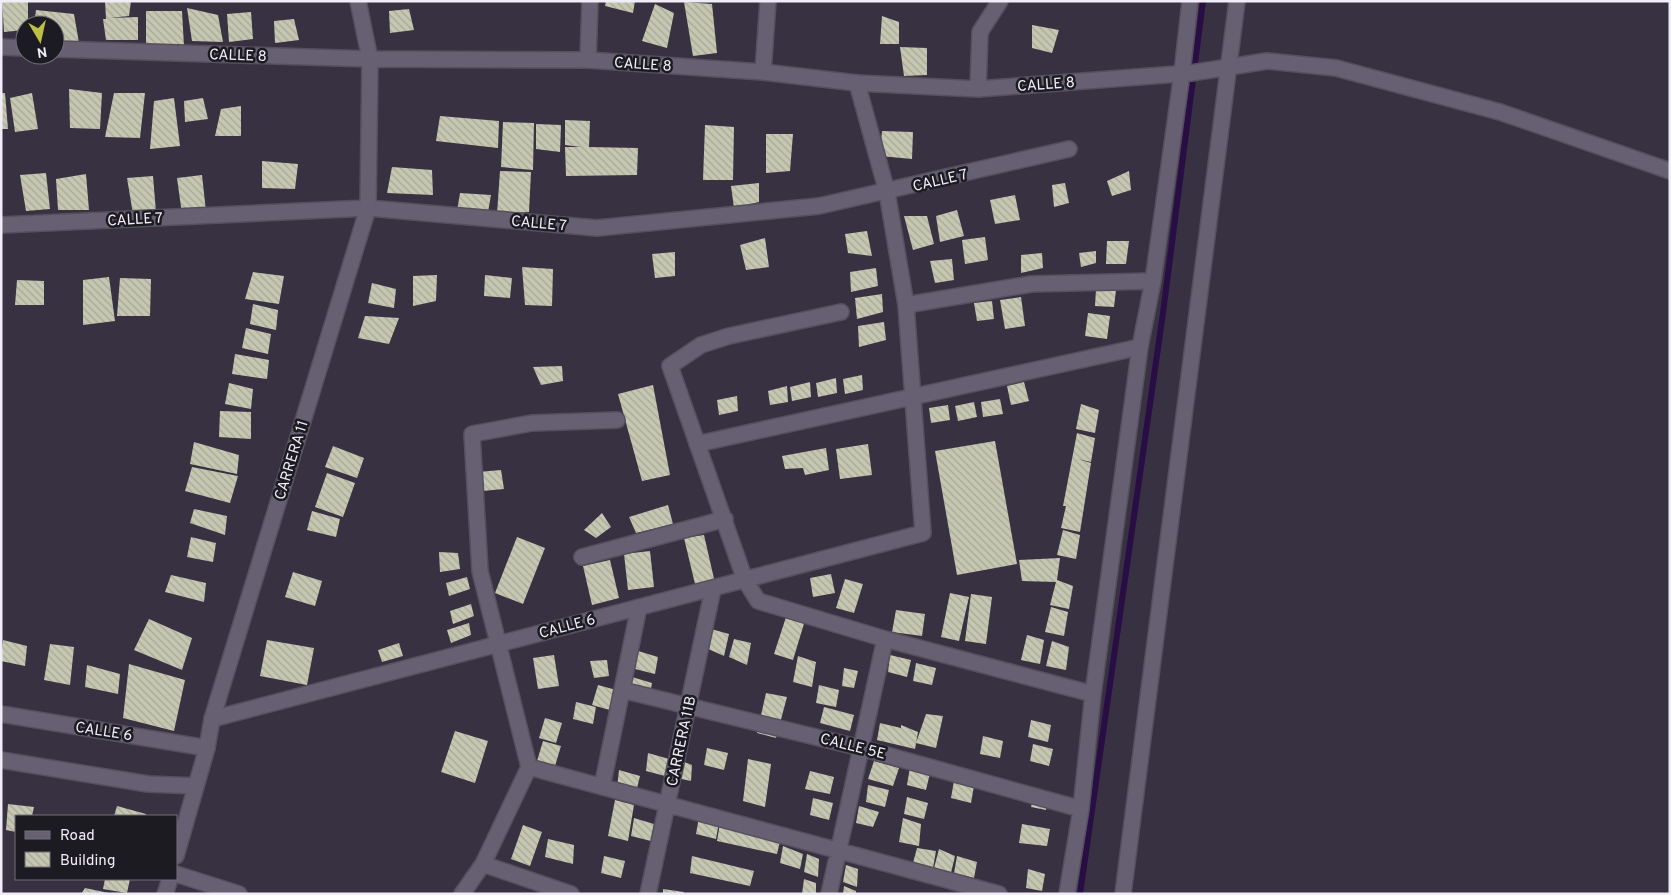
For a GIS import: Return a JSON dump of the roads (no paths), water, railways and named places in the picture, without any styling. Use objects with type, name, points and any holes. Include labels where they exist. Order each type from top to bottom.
[{"type":"street","name":"CARRERA 11","points":[[178,849],[207,748],[212,719],[368,208],[370,59],[358,1]]},
{"type":"street","points":[[588,60],[590,1]]},
{"type":"street","points":[[762,72],[768,1]]},
{"type":"street","points":[[978,89],[980,32],[1000,1]]},
{"type":"street","points":[[1067,894],[1081,809],[1093,694],[1140,347],[1153,280],[1186,73],[1190,1]]},
{"type":"street","points":[[1123,894],[1223,67],[1237,1]]},
{"type":"street","points":[[1,47],[15,48]]},
{"type":"street","name":"CALLE 8","points":[[65,49],[370,59],[588,60],[762,72],[857,83],[978,89],[1186,73],[1267,60],[1336,68],[1500,112],[1670,171]]},
{"type":"street","points":[[857,83],[887,192],[906,305],[914,397]]},
{"type":"street","name":"CALLE 7","points":[[1,225],[368,208],[597,228],[819,206],[1070,149]]},
{"type":"street","points":[[906,305],[1031,284],[1153,280]]},
{"type":"street","points":[[841,312],[729,336],[701,345],[670,366],[725,518],[745,580],[758,601],[885,639],[1093,694]]},
{"type":"street","points":[[697,444],[1140,347]]},
{"type":"street","name":"CALLE 6","points":[[212,719],[922,533],[914,397]]},
{"type":"street","points":[[462,894],[483,864],[529,767],[480,571],[472,434],[532,423],[617,420]]},
{"type":"street","points":[[582,557],[725,518]]},
{"type":"street","name":"CARRERA 11B","points":[[648,894],[713,589]]},
{"type":"street","points":[[602,787],[640,607]]},
{"type":"street","points":[[829,894],[885,639]]},
{"type":"street","name":"CALLE 5E","points":[[622,690],[862,748],[1081,809]]},
{"type":"street","name":"CALLE 6","points":[[1,714],[207,748]]},
{"type":"street","points":[[1,760],[148,784],[196,786]]},
{"type":"street","points":[[529,767],[999,894]]},
{"type":"street","points":[[483,864],[571,894]]},
{"type":"street","points":[[178,875],[239,894]]},
{"type":"street","points":[[165,894],[170,880]]},
{"type":"waterway","points":[[1080,894],[1163,313],[1203,1]]}]
